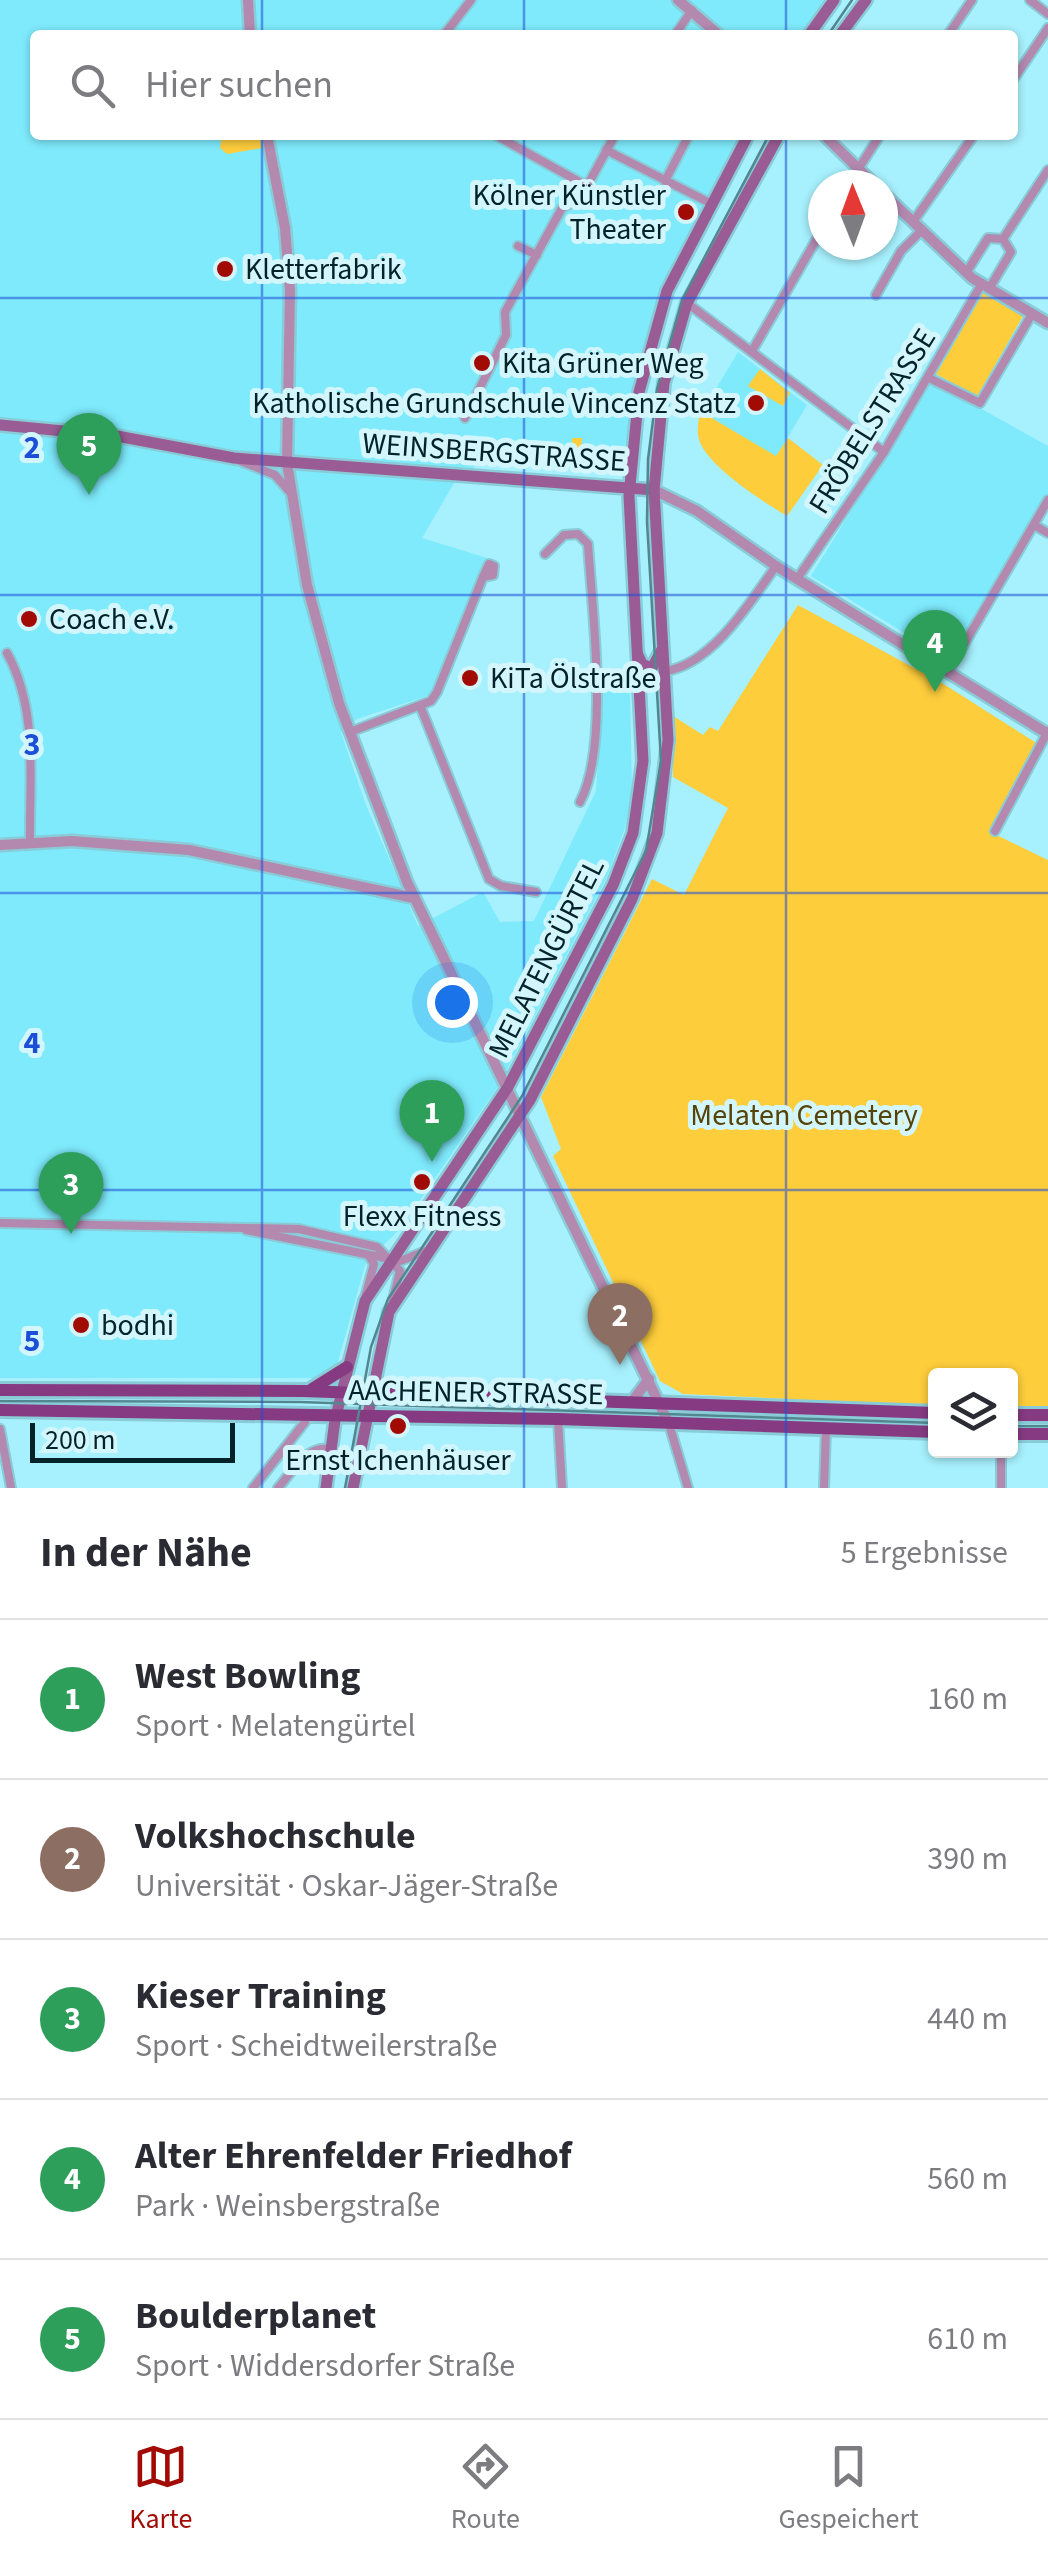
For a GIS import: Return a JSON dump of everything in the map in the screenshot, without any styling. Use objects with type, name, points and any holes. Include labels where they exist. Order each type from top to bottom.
[{"type":"main road","points":[[813,30],[834,0]]},
{"type":"main road","points":[[844,30],[866,0]]},
{"type":"main road","name":"MELATENGÜRTEL","points":[[326,1488],[347,1367],[366,1300],[391,1253],[524,1060],[613,885],[633,834],[643,761],[630,486],[637,408],[652,336],[668,288],[745,140]]},
{"type":"main road","name":"MELATENGÜRTEL","points":[[353,1488],[369,1394],[393,1304],[521,1114],[646,868],[664,802],[666,696],[654,490],[664,383],[687,303],[776,140]]},
{"type":"main road","name":"WEINSBERGSTRASSE","points":[[0,425],[117,436],[234,458],[654,490]]},
{"type":"main road","points":[[636,651],[649,668],[658,662],[661,650]]},
{"type":"main road","points":[[638,682],[657,685],[666,696]]},
{"type":"main road","points":[[303,1391],[329,1382],[347,1367]]},
{"type":"main road","name":"AACHENER STRASSE","points":[[0,1390],[303,1391],[928,1413]]},
{"type":"main road","points":[[16,1390],[16,1409]]},
{"type":"main road","points":[[669,1424],[672,1411],[683,1405]]},
{"type":"main road","name":"AACHENER STRASSE","points":[[0,1410],[304,1413],[928,1432]]},
{"type":"main road","points":[[1018,1414],[1048,1416]]},
{"type":"main road","points":[[1018,1434],[1048,1434]]},
{"type":"street","points":[[248,0],[250,30]]},
{"type":"street","points":[[448,30],[471,0]]},
{"type":"street","points":[[678,0],[714,30]]},
{"type":"street","points":[[951,30],[972,0]]},
{"type":"street","points":[[1030,0],[1048,14]]},
{"type":"street","points":[[678,30],[692,10]]},
{"type":"street","points":[[1018,73],[1048,28]]},
{"type":"street","points":[[268,140],[285,228],[290,290],[290,492],[310,598],[350,732],[414,898],[662,1404],[688,1488]]},
{"type":"street","points":[[504,140],[585,185]]},
{"type":"street","points":[[465,418],[506,335],[505,312],[562,208],[580,199],[611,140]]},
{"type":"street","points":[[665,180],[686,140]]},
{"type":"street","points":[[829,140],[858,168],[877,140]]},
{"type":"street","points":[[876,295],[971,140]]},
{"type":"street","points":[[606,150],[712,204]]},
{"type":"street","points":[[966,273],[988,238],[1004,240],[1048,170]]},
{"type":"street","points":[[898,208],[966,273],[1048,323]]},
{"type":"street","name":"FRÖBELSTRASSE","points":[[796,579],[884,452],[985,287],[1011,252],[1004,240]]},
{"type":"street","points":[[518,246],[537,256]]},
{"type":"street","points":[[752,351],[808,254]]},
{"type":"street","points":[[687,303],[884,452]]},
{"type":"street","points":[[929,378],[980,403],[1032,314]]},
{"type":"street","points":[[234,458],[276,475],[290,492]]},
{"type":"street","name":"WEINSBERGSTRASSE","points":[[654,490],[697,512],[796,579],[1048,733]]},
{"type":"street","points":[[948,672],[1048,500]]},
{"type":"street","points":[[1034,525],[1048,533]]},
{"type":"street","points":[[545,554],[564,535],[578,534],[588,544],[594,752],[588,787],[580,802]]},
{"type":"street","points":[[665,671],[690,661],[722,636],[776,566]]},
{"type":"street","points":[[350,732],[421,708],[437,692],[483,578]]},
{"type":"street","points":[[7,653],[22,692],[30,732],[30,844]]},
{"type":"street","points":[[594,684],[638,682]]},
{"type":"street","points":[[421,708],[456,805],[491,882],[536,892]]},
{"type":"street","points":[[995,831],[1048,733]]},
{"type":"street","points":[[0,845],[72,842],[189,850],[414,898]]},
{"type":"street","points":[[495,1059],[510,1063],[524,1060]]},
{"type":"street","points":[[0,1223],[298,1229],[408,1261],[426,1251]]},
{"type":"street","points":[[236,1228],[365,1253],[391,1253]]},
{"type":"street","points":[[365,1253],[374,1264],[366,1300]]},
{"type":"street","points":[[391,1253],[400,1272],[393,1304]]},
{"type":"street","points":[[630,1403],[650,1379]]},
{"type":"street","points":[[253,1488],[305,1422],[304,1413]]},
{"type":"street","points":[[558,1419],[562,1488]]},
{"type":"street","points":[[824,1488],[826,1428]]},
{"type":"street","points":[[0,1429],[10,1488]]},
{"type":"street","points":[[278,1488],[313,1449],[330,1450]]},
{"type":"street","points":[[280,1456],[296,1467]]},
{"type":"street","points":[[1001,1458],[1001,1488]]},
{"type":"shaded area","points":[[0,0],[830,0],[809,30],[30,30],[30,140],[742,140],[658,309],[639,370],[623,473],[482,461],[454,483],[422,538],[487,558],[433,694],[357,719],[341,733],[366,805],[418,926],[483,892],[500,922],[534,921],[596,791],[602,690],[630,690],[632,793],[625,828],[607,877],[499,1085],[401,1228],[366,1262],[337,1365],[324,1378],[0,1378]]},
{"type":"shaded area","name":"Katholische Grundschule Vincenz Statz","points":[[738,352],[807,405],[776,457],[702,412]]},
{"type":"shaded area","points":[[931,381],[1048,446],[1048,493],[952,662],[811,576]]},
{"type":"green space","points":[[221,140],[261,140],[262,148],[227,154],[220,148]]},
{"type":"green space","points":[[983,293],[1023,316],[977,397],[936,374]]},
{"type":"green space","points":[[760,369],[790,393],[783,406],[748,386]]},
{"type":"green space","points":[[700,411],[776,456],[788,438],[823,465],[787,516],[735,481],[710,458],[698,435]]},
{"type":"green space","points":[[572,438],[582,438],[581,456],[617,461],[615,475],[582,467],[581,459],[573,468]]},
{"type":"green space","name":"Melaten Cemetery","points":[[798,605],[942,683],[1038,744],[990,832],[1048,860],[1048,1406],[1018,1406],[1018,1368],[928,1368],[928,1406],[683,1394],[660,1381],[553,1156],[561,1149],[541,1097],[652,879],[684,895],[728,808],[673,777],[673,716],[703,735],[710,727],[718,731]]},
{"type":"tram line","points":[[831,30],[852,0]]},
{"type":"tram line","points":[[345,1488],[371,1347],[388,1299],[522,1096],[646,851],[661,761],[647,522],[648,459],[657,389],[682,300],[766,140]]},
{"type":"tram line","points":[[0,1401],[300,1402],[928,1423]]},
{"type":"tram line","points":[[1018,1426],[1048,1426]]},
{"type":"place","name":"Kölner Künstler Theater","points":[[686,212]]},
{"type":"place","name":"Kletterfabrik","points":[[225,269]]},
{"type":"place","name":"Kita Grüner Weg","points":[[482,363]]},
{"type":"place","name":"Katholische Grundschule Vincenz Statz","points":[[756,403]]},
{"type":"place","name":"Boulderplanet","points":[[89,495]]},
{"type":"place","name":"Coach e.V.","points":[[29,619]]},
{"type":"place","name":"KiTa Ölstraße","points":[[470,678]]},
{"type":"place","name":"Alter Ehrenfelder Friedhof","points":[[935,692]]},
{"type":"place","name":"West Bowling","points":[[432,1162]]},
{"type":"place","name":"Flexx Fitness","points":[[422,1182]]},
{"type":"place","name":"Kieser Training","points":[[71,1234]]},
{"type":"place","name":"bodhi","points":[[81,1325]]},
{"type":"place","name":"Volkshochschule","points":[[620,1365]]},
{"type":"place","name":"Ernst Ichenhäuser","points":[[398,1426]]}]
